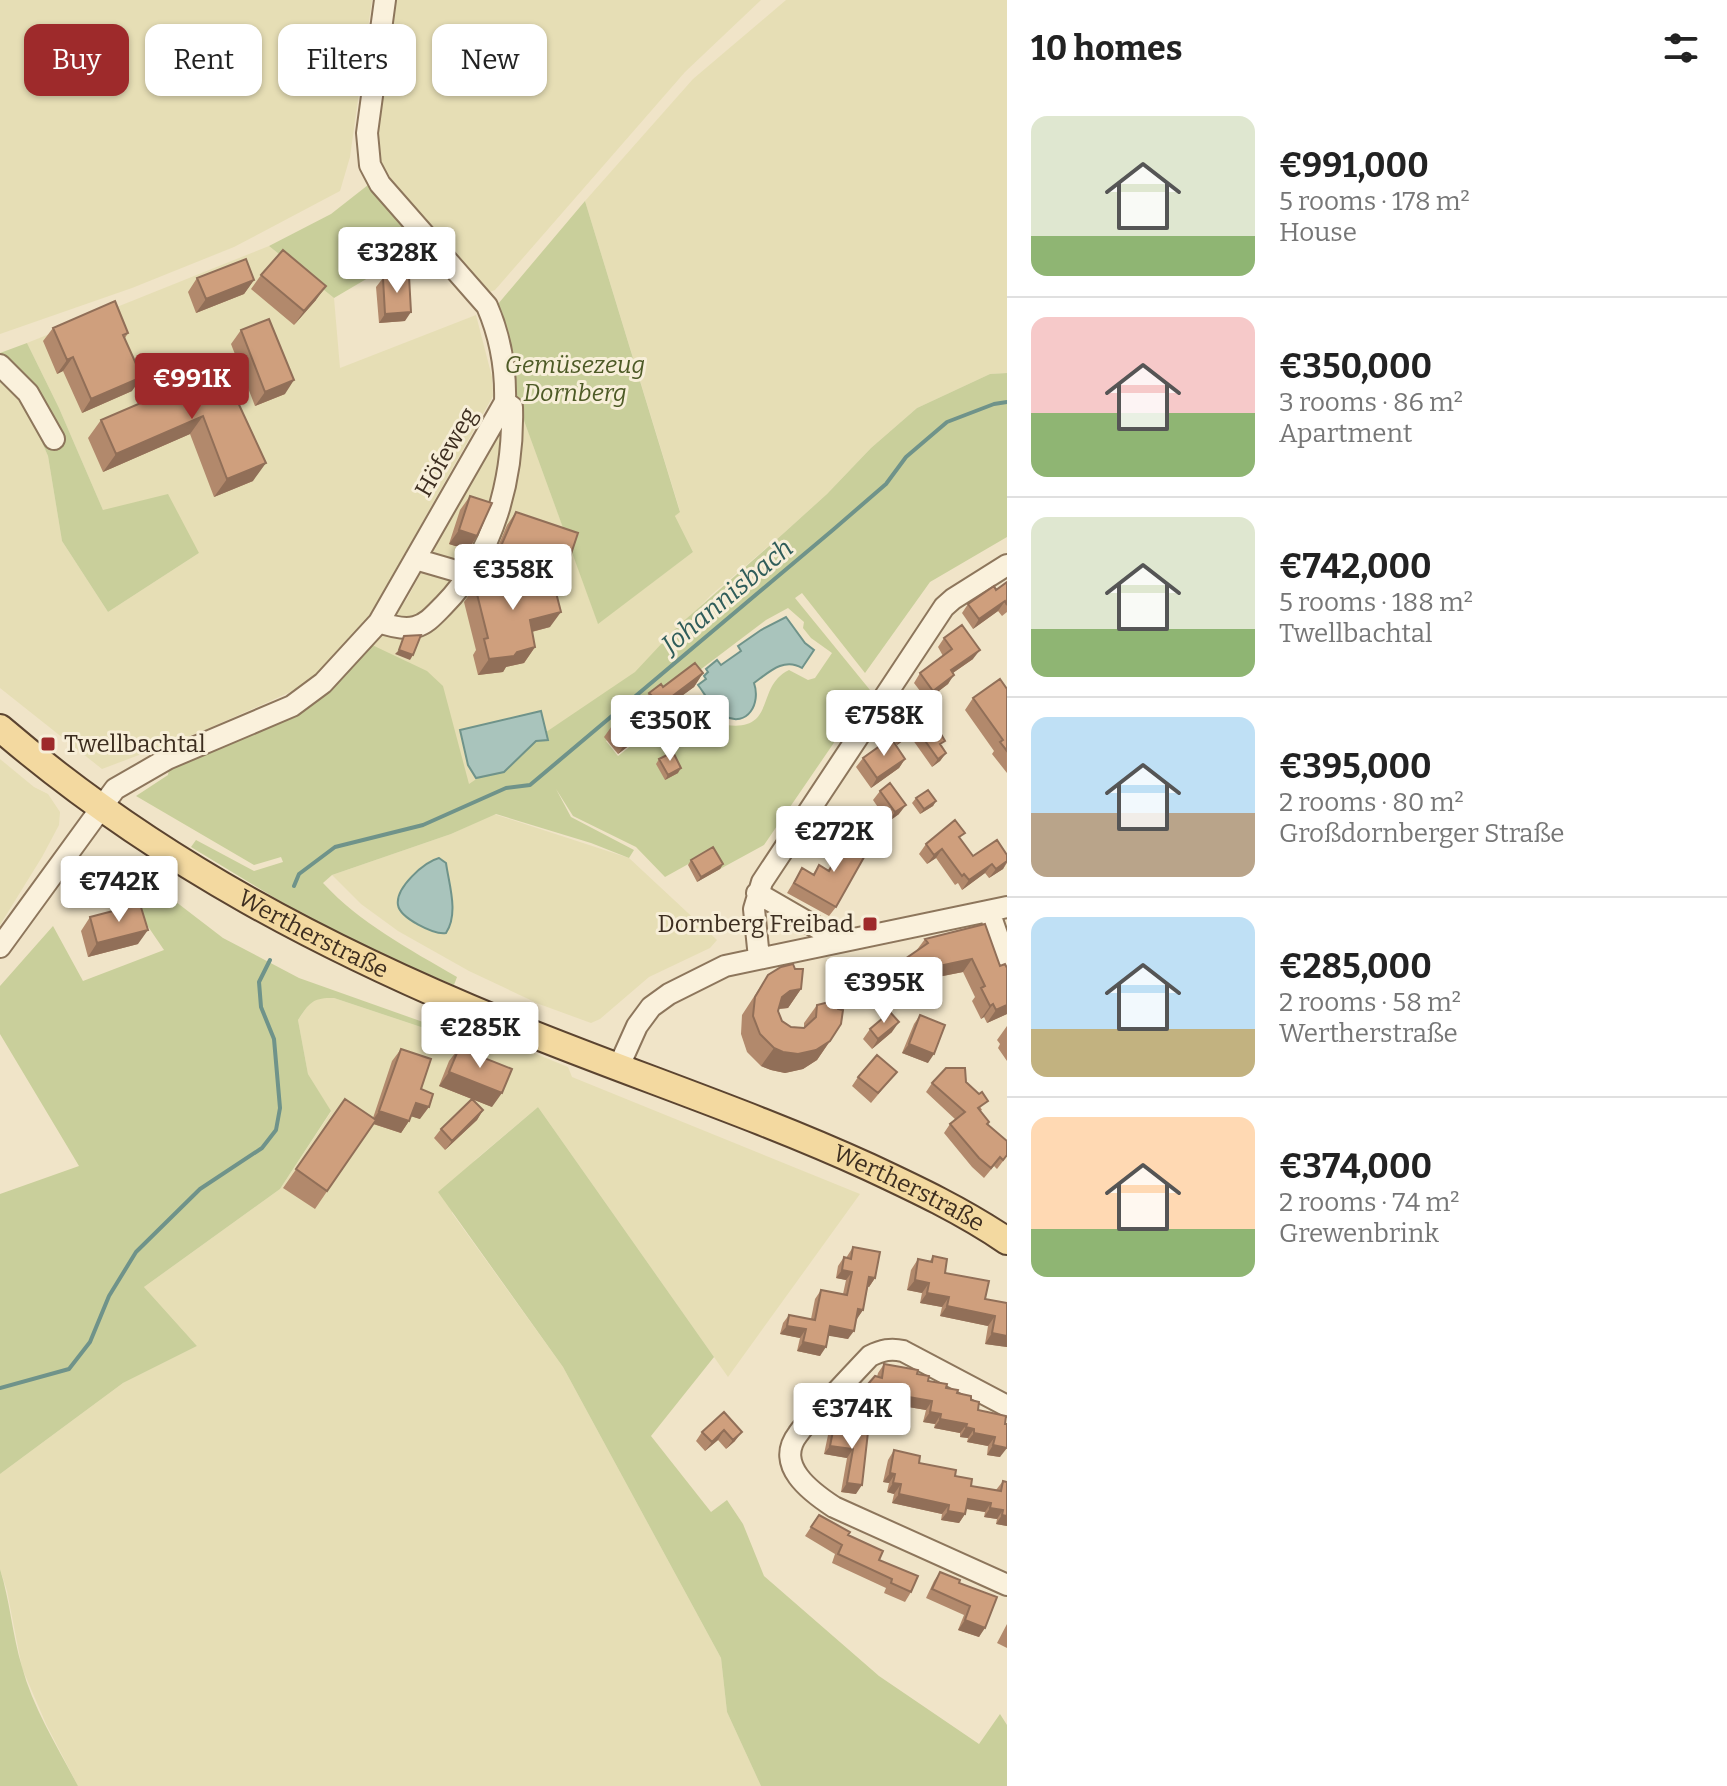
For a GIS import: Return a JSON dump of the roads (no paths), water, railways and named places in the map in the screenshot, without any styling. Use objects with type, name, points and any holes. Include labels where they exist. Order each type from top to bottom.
[{"type":"main road","name":"Wertherstraße","points":[[0,728],[73,787],[227,891],[330,945],[522,1030],[840,1154],[941,1201],[1007,1241]]},
{"type":"street","name":"Höfeweg","points":[[101,807],[115,789],[133,777],[167,759],[292,706],[323,683],[379,622],[505,402],[502,354],[487,306],[380,184],[370,165],[367,133],[385,0]]},
{"type":"street","points":[[0,365],[28,393],[54,439]]},
{"type":"street","points":[[379,622],[413,628],[428,621],[470,575],[487,545],[501,498],[513,426],[512,407],[505,402]]},
{"type":"street","points":[[415,559],[470,575]]},
{"type":"street","points":[[759,958],[754,922],[757,893],[944,607],[1007,565]]},
{"type":"street","points":[[0,947],[101,807]]},
{"type":"street","points":[[757,893],[828,934],[830,943]]},
{"type":"street","points":[[619,1066],[637,1026],[651,1007],[669,994],[725,966],[998,909],[1007,963]]},
{"type":"street","points":[[1007,1406],[903,1351],[880,1351],[870,1356],[796,1435],[791,1458],[793,1470],[802,1481],[834,1507],[1007,1585]]},
{"type":"water","points":[[786,617],[814,650],[802,668],[783,665],[754,683],[756,698],[751,712],[746,716],[732,719],[724,716],[698,685],[706,679],[706,669],[717,660],[721,665],[741,651],[738,646]]},
{"type":"water","points":[[541,711],[548,740],[536,741],[504,772],[476,778],[468,765],[460,730]]},
{"type":"water","points":[[439,858],[446,863],[452,899],[452,917],[446,933],[418,925],[398,905],[401,891],[412,877]]},
{"type":"waterway","name":"Johannisbach","points":[[294,886],[299,874],[335,847],[423,825],[506,788],[530,785],[886,484],[906,457],[947,422],[1007,402]]},
{"type":"waterway","name":"Johannisbach","points":[[0,1388],[69,1369],[90,1342],[109,1296],[136,1252],[200,1189],[262,1148],[276,1130],[280,1108],[274,1039],[261,1007],[259,982],[270,960]]},
{"type":"place","name":"Twellbachtal","points":[[48,744]]},
{"type":"place","name":"Dornberg Freibad","points":[[870,924]]},
{"type":"park label","name":"Gemüsezeug Dornberg","points":[[575,379]]}]
